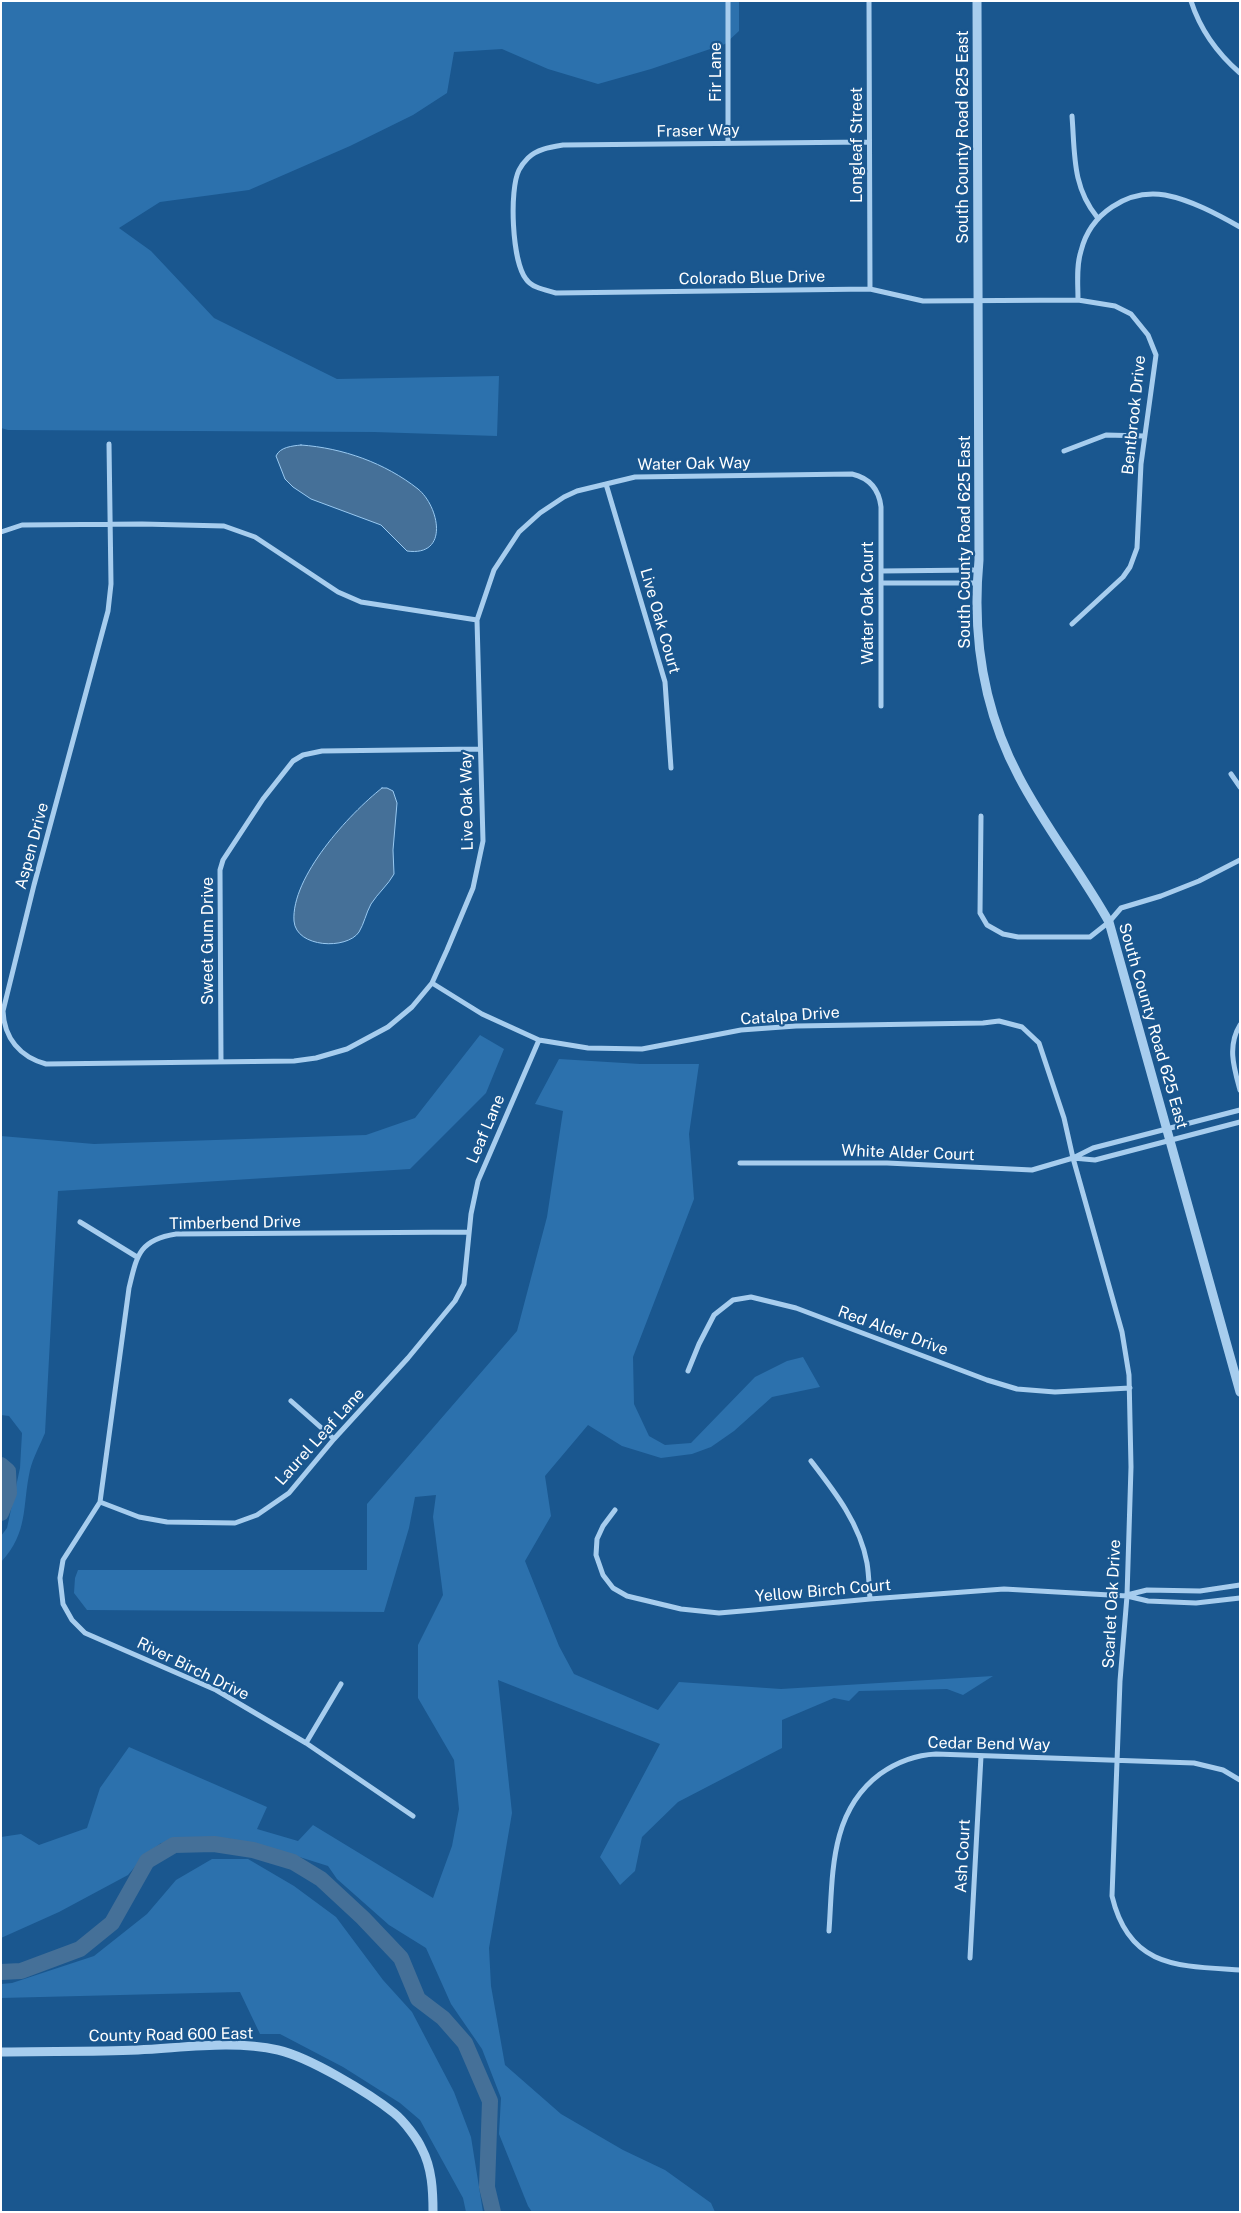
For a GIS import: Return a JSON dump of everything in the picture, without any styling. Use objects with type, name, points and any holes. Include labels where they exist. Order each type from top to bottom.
[{"type":"street","name":"Fir Lane","points":[[728,1],[728,143]]},
{"type":"street","name":"Longleaf Street","points":[[869,1],[870,289]]},
{"type":"street","name":"South County Road 625 East","points":[[977,1],[979,301],[977,626],[986,692],[999,734],[1019,777],[1080,872],[1109,922],[1166,1130],[1236,1362],[1240,1392]]},
{"type":"street","points":[[1191,1],[1198,20],[1213,44],[1240,73]]},
{"type":"street","points":[[1072,116],[1078,181],[1085,200],[1098,217]]},
{"type":"street","name":"Fraser Way","points":[[527,280],[518,266],[515,249],[514,188],[519,170],[529,157],[544,148],[563,145],[870,142]]},
{"type":"street","points":[[1078,300],[1080,253],[1087,233],[1098,217],[1114,206],[1133,198],[1166,195],[1240,226]]},
{"type":"street","name":"Colorado Blue Drive","points":[[527,280],[539,288],[556,293],[870,289],[923,301],[979,301]]},
{"type":"street","name":"Bentbrook Drive","points":[[979,301],[1078,300],[1115,306],[1138,320],[1148,335],[1155,351],[1155,367],[1144,436],[1139,488],[1139,537],[1133,559],[1123,577],[1072,624]]},
{"type":"street","points":[[1064,451],[1106,435],[1144,436]]},
{"type":"street","name":"Aspen Drive","points":[[109,444],[111,584],[108,610],[4,1002],[3,1020],[8,1035],[17,1049],[30,1058],[46,1064],[294,1062],[346,1049],[375,1036],[412,1007],[432,983]]},
{"type":"street","name":"Water Oak Way","points":[[477,620],[494,570],[519,532],[540,513],[577,491],[635,477],[852,474],[860,476],[872,485],[880,500]]},
{"type":"street","name":"Live Oak Court","points":[[606,484],[665,682],[671,768]]},
{"type":"street","name":"Water Oak Court","points":[[880,500],[881,706]]},
{"type":"street","points":[[1,532],[22,525],[215,524],[234,528],[255,537],[338,592],[356,600],[374,605],[477,620]]},
{"type":"street","points":[[881,571],[978,570]]},
{"type":"street","points":[[881,583],[977,583]]},
{"type":"street","name":"Live Oak Way","points":[[432,983],[473,888],[481,857],[483,825],[479,749],[477,620]]},
{"type":"street","name":"Sweet Gum Drive","points":[[221,1062],[220,870],[223,860],[253,814],[293,760],[303,755],[322,751],[479,749]]},
{"type":"street","points":[[1231,774],[1240,787]]},
{"type":"street","points":[[981,816],[979,907],[982,919],[987,925],[1003,934],[1018,937],[1090,937],[1109,922],[1121,908],[1184,887],[1240,860]]},
{"type":"street","name":"Catalpa Drive","points":[[432,983],[482,1014],[539,1040],[588,1048],[642,1049],[741,1030],[796,1026],[1007,1022],[1028,1032],[1039,1043],[1044,1052],[1064,1118],[1073,1158]]},
{"type":"street","points":[[1240,1025],[1232,1046],[1232,1060],[1240,1090]]},
{"type":"street","name":"Leaf Lane","points":[[469,1232],[478,1181],[539,1040]]},
{"type":"street","name":"White Alder Court","points":[[740,1163],[887,1163],[1032,1170],[1073,1158],[1093,1148],[1240,1110]]},
{"type":"street","name":"White Alder Court","points":[[1073,1158],[1095,1160],[1170,1142],[1240,1122]]},
{"type":"street","name":"Scarlet Oak Drive","points":[[1073,1158],[1122,1332],[1130,1388],[1131,1467],[1112,1889],[1116,1910],[1125,1929],[1144,1950],[1169,1963],[1183,1966],[1240,1970]]},
{"type":"street","points":[[80,1222],[137,1257]]},
{"type":"street","name":"Timberbend Drive","points":[[100,1502],[128,1288],[137,1257],[149,1243],[158,1238],[176,1234],[469,1232]]},
{"type":"street","name":"Laurel Leaf Lane","points":[[100,1502],[139,1517],[167,1522],[235,1523],[258,1515],[289,1493],[334,1439],[408,1358],[455,1301],[464,1284],[469,1232]]},
{"type":"street","name":"Red Alder Drive","points":[[688,1371],[714,1315],[733,1300],[751,1297],[796,1308],[986,1380],[1017,1389],[1055,1392],[1130,1388]]},
{"type":"street","points":[[291,1401],[334,1439]]},
{"type":"street","points":[[811,1461],[842,1501],[858,1538],[867,1563],[870,1598]]},
{"type":"street","name":"River Birch Drive","points":[[100,1502],[63,1560],[61,1596],[72,1620],[85,1633],[216,1690],[306,1743],[414,1816]]},
{"type":"street","name":"Yellow Birch Court","points":[[615,1510],[600,1532],[596,1555],[600,1570],[608,1583],[627,1596],[681,1609],[719,1612],[870,1598],[1004,1589],[1126,1596],[1148,1601],[1196,1603],[1240,1598]]},
{"type":"street","name":"Yellow Birch Court","points":[[1126,1596],[1148,1590],[1200,1591],[1240,1584]]},
{"type":"street","points":[[306,1743],[342,1684]]},
{"type":"street","name":"Cedar Bend Way","points":[[829,1931],[836,1843],[846,1814],[863,1790],[891,1767],[914,1756],[936,1754],[1209,1765],[1223,1770],[1240,1780]]},
{"type":"street","name":"Ash Court","points":[[970,1958],[981,1756]]},
{"type":"street","name":"County Road 600 East","points":[[1,2052],[120,2051],[232,2045],[276,2050],[299,2056],[354,2087],[395,2114],[422,2147],[428,2162],[433,2191],[433,2212]]},
{"type":"shaded area","points":[[1,1],[739,1],[739,31],[725,44],[651,69],[598,84],[548,69],[502,49],[454,52],[447,93],[413,115],[350,146],[249,190],[160,202],[119,228],[151,251],[214,318],[337,379],[499,376],[497,436],[374,432],[8,430],[1,428]]},
{"type":"shaded area","points":[[301,445],[332,449],[363,458],[378,464],[418,489],[431,507],[435,518],[435,539],[430,546],[421,551],[407,551],[381,525],[311,499],[293,487],[285,479],[276,456],[283,449]]},
{"type":"shaded area","points":[[382,788],[393,791],[397,803],[393,850],[394,874],[371,904],[361,929],[353,938],[334,944],[312,941],[303,937],[297,930],[294,921],[296,904],[302,885],[312,866],[339,830]]},
{"type":"shaded area","points":[[480,1035],[504,1049],[486,1093],[410,1169],[58,1191],[45,1433],[30,1470],[20,1529],[10,1551],[1,1562],[1,1536],[7,1528],[20,1468],[22,1433],[9,1416],[1,1415],[1,1136],[94,1144],[366,1135],[415,1118]]},
{"type":"shaded area","points":[[559,1059],[640,1064],[699,1064],[689,1134],[694,1199],[633,1357],[634,1404],[649,1436],[665,1445],[691,1443],[755,1377],[787,1361],[803,1357],[820,1387],[772,1397],[734,1431],[711,1447],[692,1454],[661,1458],[622,1446],[588,1425],[545,1476],[551,1516],[525,1561],[559,1646],[574,1674],[658,1710],[679,1682],[781,1689],[993,1676],[963,1695],[947,1689],[859,1691],[849,1701],[834,1698],[782,1720],[782,1748],[678,1802],[642,1837],[635,1871],[620,1885],[600,1857],[660,1744],[498,1680],[512,1813],[489,1948],[491,1986],[505,2065],[561,2114],[623,2150],[665,2170],[711,2203],[715,2212],[532,2212],[499,2134],[501,2098],[482,2049],[451,2004],[426,1948],[389,1925],[337,1879],[328,1866],[271,1848],[226,1838],[161,1843],[144,1856],[128,1875],[59,1912],[1,1938],[1,1837],[21,1834],[39,1845],[87,1828],[100,1788],[129,1747],[267,1807],[257,1829],[298,1841],[313,1825],[433,1898],[452,1846],[459,1809],[454,1760],[418,1698],[418,1645],[443,1595],[433,1517],[436,1495],[415,1497],[409,1528],[384,1612],[87,1610],[74,1593],[75,1578],[78,1570],[367,1570],[367,1504],[517,1331],[547,1217],[563,1111],[535,1104]]},
{"type":"shaded area","points":[[212,1859],[248,1859],[294,1886],[336,1917],[383,1980],[412,2012],[454,2092],[471,2137],[483,2212],[466,2212],[463,2198],[420,2120],[400,2103],[343,2067],[280,2034],[260,2034],[240,1992],[1,1998],[1,1984],[12,1983],[94,1956],[147,1914],[176,1880]]},
{"type":"waterway","points":[[1,1465],[8,1471],[9,1493],[1,1513]]},
{"type":"waterway","points":[[1,1972],[21,1971],[80,1949],[112,1923],[147,1861],[174,1845],[214,1844],[253,1850],[293,1862],[321,1879],[363,1918],[401,1958],[418,1999],[443,2018],[465,2043],[490,2101],[487,2187],[493,2212]]}]
